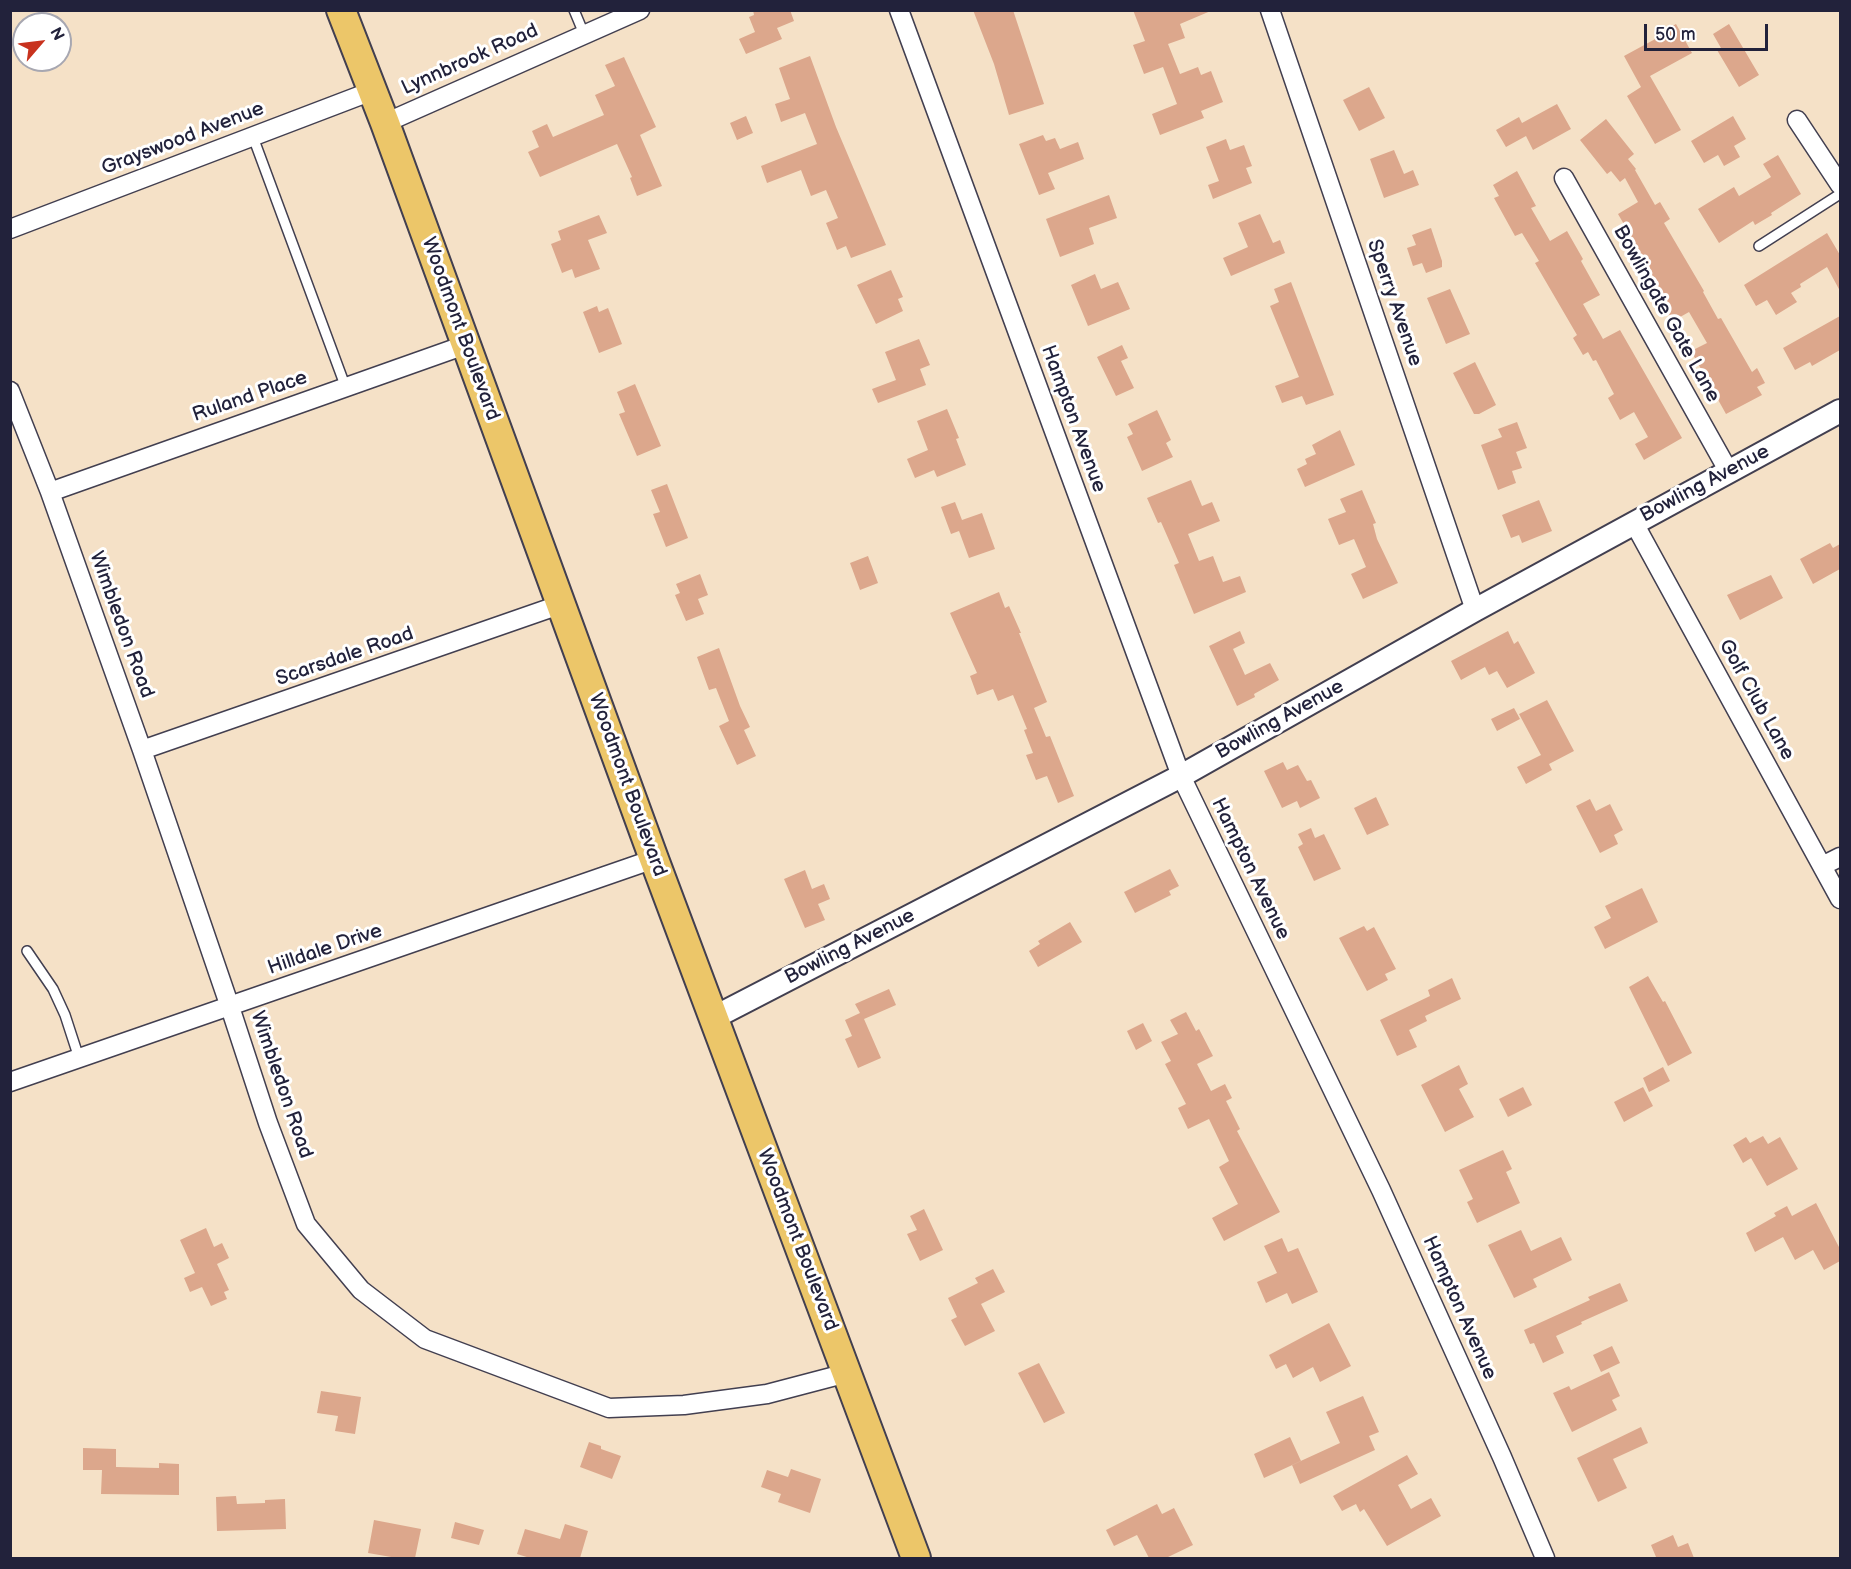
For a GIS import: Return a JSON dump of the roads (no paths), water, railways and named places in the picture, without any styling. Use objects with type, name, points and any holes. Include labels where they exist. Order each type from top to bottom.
[{"type":"main road","name":"Woodmont Boulevard","points":[[341,10],[385,123],[713,1018],[916,1558]]},
{"type":"street","name":"Lynnbrook Road","points":[[385,123],[640,10]]},
{"type":"street","name":"Hampton Avenue","points":[[899,10],[1181,776],[1383,1195],[1545,1558]]},
{"type":"street","name":"Sperry Avenue","points":[[1270,10],[1476,610]]},
{"type":"street","name":"Grayswood Avenue","points":[[10,229],[372,91]]},
{"type":"street","points":[[1797,120],[1840,185]]},
{"type":"street","name":"Bowlingate Gate Lane","points":[[1564,177],[1729,472]]},
{"type":"street","name":"Ruland Place","points":[[50,492],[465,345]]},
{"type":"street","name":"Wimbledon Road","points":[[10,391],[50,492],[142,750],[268,1123],[306,1224],[361,1290],[425,1339],[609,1408],[684,1405],[767,1394],[847,1374]]},
{"type":"street","name":"Bowling Avenue","points":[[713,1018],[1181,776],[1634,522],[1840,411]]},
{"type":"street","name":"Golf Club Lane","points":[[1634,522],[1840,899]]},
{"type":"street","name":"Scarsdale Road","points":[[142,750],[562,604]]},
{"type":"street","points":[[1822,866],[1840,858]]},
{"type":"street","name":"Hilldale Drive","points":[[10,1082],[654,859]]},
{"type":"lane","points":[[574,10],[584,34]]},
{"type":"lane","points":[[253,137],[346,388]]},
{"type":"lane","points":[[1759,246],[1840,194]]},
{"type":"lane","points":[[27,951],[53,989],[65,1015],[79,1058]]}]
